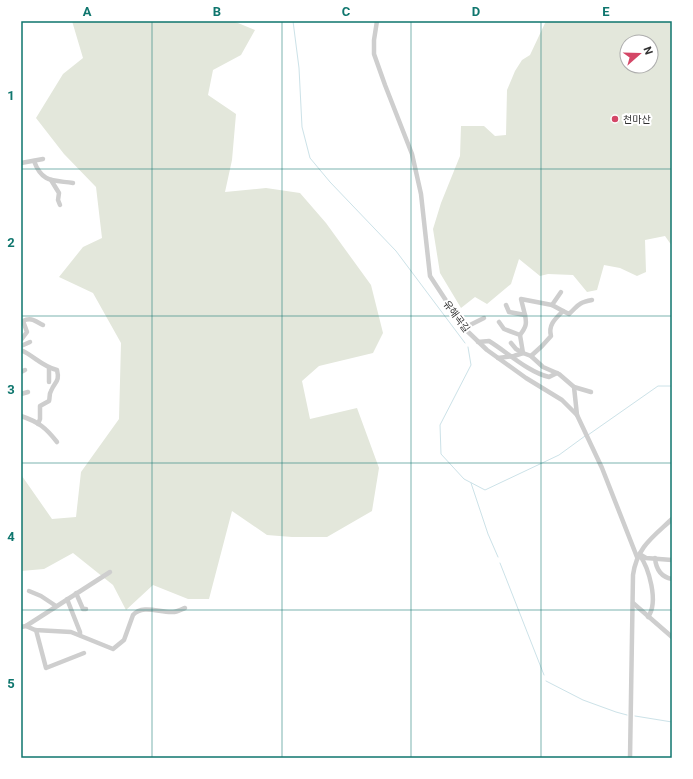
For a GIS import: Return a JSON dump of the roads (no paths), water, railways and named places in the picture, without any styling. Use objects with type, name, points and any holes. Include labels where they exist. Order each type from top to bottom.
[{"type":"street","name":"유해곡길","points":[[376,21],[374,54],[412,154],[421,194],[430,276],[464,328],[478,342],[526,378],[557,396],[577,415],[592,444],[638,556],[648,570],[653,603],[648,617]]},
{"type":"street","points":[[21,163],[43,159]]},
{"type":"street","points":[[34,161],[37,170],[47,180],[73,183]]},
{"type":"street","points":[[50,180],[59,193],[58,200],[60,205]]},
{"type":"street","points":[[552,304],[561,292]]},
{"type":"street","points":[[520,334],[525,329],[526,324],[521,299],[552,304],[569,314],[581,302],[592,300]]},
{"type":"street","points":[[506,305],[509,312],[524,315]]},
{"type":"street","points":[[531,356],[551,336],[549,330],[552,322],[563,311]]},
{"type":"street","points":[[21,340],[27,332],[23,321],[28,318],[43,325]]},
{"type":"street","points":[[464,328],[484,318]]},
{"type":"street","points":[[499,322],[504,329],[520,334]]},
{"type":"street","points":[[520,334],[523,353]]},
{"type":"street","points":[[478,342],[489,341],[510,356],[542,375],[549,377],[557,373]]},
{"type":"street","points":[[21,346],[30,342]]},
{"type":"street","points":[[511,343],[516,349],[531,356],[543,366],[557,373],[574,387],[591,392]]},
{"type":"street","points":[[21,350],[48,368],[57,370],[58,380],[50,393],[49,401],[40,406],[40,419],[38,424]]},
{"type":"street","points":[[498,358],[523,353]]},
{"type":"street","points":[[48,368],[49,382]]},
{"type":"street","points":[[574,387],[577,415]]},
{"type":"street","points":[[21,394],[28,392]]},
{"type":"street","points":[[21,416],[31,420],[47,430],[57,442]]},
{"type":"street","points":[[630,758],[633,575],[638,556],[646,544],[672,519]]},
{"type":"street","points":[[638,556],[672,560]]},
{"type":"street","points":[[655,558],[656,568],[665,577],[672,579]]},
{"type":"street","points":[[24,626],[110,572]]},
{"type":"street","points":[[30,591],[56,606]]},
{"type":"street","points":[[76,593],[84,609],[86,609]]},
{"type":"street","points":[[67,599],[80,635]]},
{"type":"street","points":[[633,603],[672,638]]},
{"type":"street","points":[[24,626],[36,630],[65,631],[80,635],[113,649],[124,640],[135,613],[154,609],[174,612],[185,608]]},
{"type":"street","points":[[36,630],[46,668],[84,653]]},
{"type":"waterway","points":[[293,21],[299,68],[302,127],[310,158],[330,182],[396,251],[465,343]]},
{"type":"waterway","points":[[468,347],[471,365],[440,425],[441,454],[464,479],[485,490],[559,455],[585,436]]},
{"type":"waterway","points":[[588,435],[658,386],[672,386]]},
{"type":"waterway","points":[[471,483],[488,534],[498,557]]},
{"type":"waterway","points":[[500,563],[544,675]]},
{"type":"waterway","points":[[546,681],[583,700],[627,715]]},
{"type":"waterway","points":[[635,716],[672,722]]},
{"type":"place","name":"천마산","points":[[615,119]]}]
